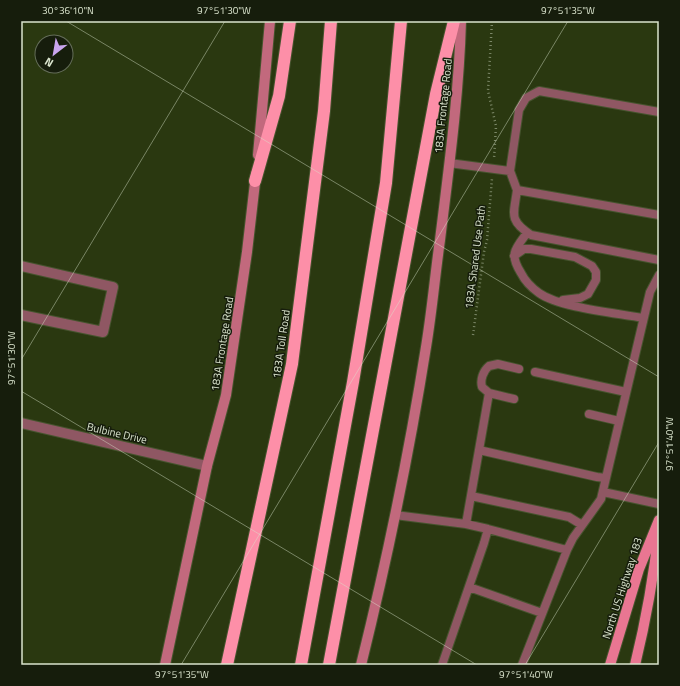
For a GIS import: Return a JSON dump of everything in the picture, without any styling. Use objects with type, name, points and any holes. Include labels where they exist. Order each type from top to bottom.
[{"type":"highway","points":[[256,181],[279,96],[290,21]]},
{"type":"highway","name":"183A Toll Road","points":[[228,662],[292,364],[324,111],[331,21]]},
{"type":"highway","points":[[301,665],[354,382],[386,183],[401,21]]},
{"type":"highway","points":[[329,665],[436,94],[454,21]]},
{"type":"main road","name":"183A Frontage Road","points":[[165,665],[207,466],[226,395],[256,181],[262,128],[270,21]]},
{"type":"main road","name":"183A Frontage Road","points":[[361,665],[378,598],[395,515],[426,346],[449,163],[460,56],[461,21]]},
{"type":"main road","name":"North US Highway 183","points":[[610,665],[640,569],[659,520]]},
{"type":"main road","points":[[635,665],[645,626],[654,573],[659,528]]},
{"type":"street","points":[[21,266],[113,287],[103,332],[21,315]]},
{"type":"street","name":"Bulbine Drive","points":[[21,423],[207,466]]},
{"type":"lane","points":[[659,112],[539,91],[526,98],[519,110],[510,171],[517,190],[513,217],[520,227],[527,233],[659,260]]},
{"type":"lane","points":[[449,163],[510,171]]},
{"type":"lane","points":[[517,190],[659,215]]},
{"type":"lane","points":[[527,233],[519,243],[514,256],[514,263],[526,280],[540,294],[548,298],[576,306],[644,318]]},
{"type":"lane","points":[[514,256],[524,250],[531,249],[576,257],[592,266],[596,272],[596,280],[588,294],[572,300],[548,298]]},
{"type":"lane","points":[[522,665],[567,550],[582,525],[597,506],[603,492],[650,292],[659,275]]},
{"type":"lane","points":[[514,399],[489,393],[482,387],[481,384],[484,372],[489,366],[498,364],[519,369]]},
{"type":"lane","points":[[535,372],[626,392]]},
{"type":"lane","points":[[466,524],[489,393]]},
{"type":"lane","points":[[589,414],[619,421]]},
{"type":"lane","points":[[479,450],[606,478]]},
{"type":"lane","points":[[603,492],[659,504]]},
{"type":"lane","points":[[470,496],[569,517],[582,525]]},
{"type":"lane","points":[[395,515],[466,524],[567,550]]},
{"type":"lane","points":[[442,665],[488,529]]},
{"type":"lane","points":[[469,587],[542,614]]},
{"type":"path","points":[[492,21],[488,91],[496,126],[494,161]]},
{"type":"path","name":"183A Shared Use Path","points":[[473,335],[484,252],[487,240],[492,182]]}]
